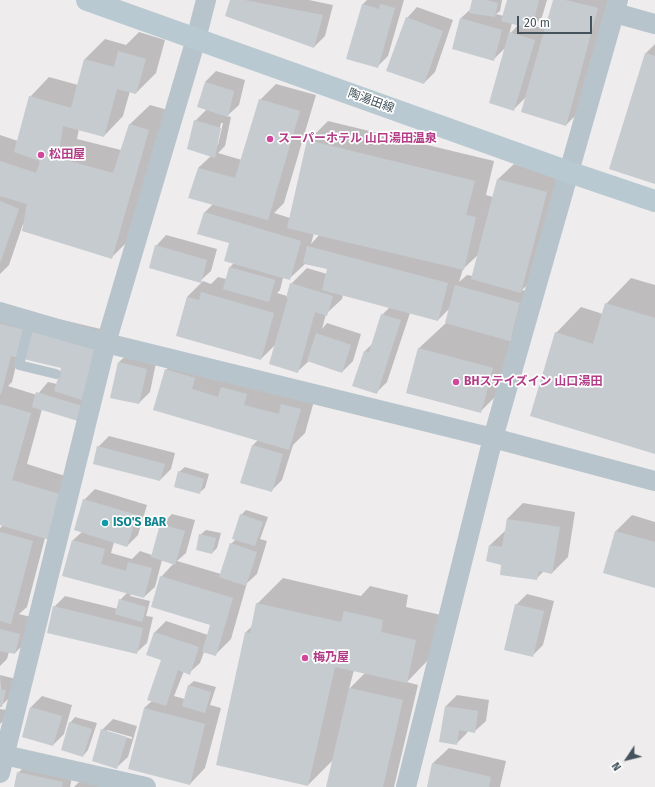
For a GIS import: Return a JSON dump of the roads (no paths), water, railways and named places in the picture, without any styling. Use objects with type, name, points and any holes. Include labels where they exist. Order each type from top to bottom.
[{"type":"main road","name":"陶湯田線","points":[[87,0],[655,202]]},
{"type":"street","points":[[146,787],[2,760],[106,343],[196,39],[206,0]]},
{"type":"street","points":[[406,787],[493,438],[616,7],[655,24]]},
{"type":"street","points":[[0,312],[106,343],[493,438],[655,481]]},
{"type":"lane","points":[[30,321],[18,365],[56,374]]},
{"type":"place","name":"スーパーホテル 山口湯田温泉","points":[[270,139]]},
{"type":"place","name":"松田屋","points":[[41,155]]},
{"type":"place","name":"BHステイズイン 山口湯田","points":[[456,382]]},
{"type":"place","name":"ISO'S BAR","points":[[105,523]]},
{"type":"place","name":"梅乃屋","points":[[305,658]]}]
